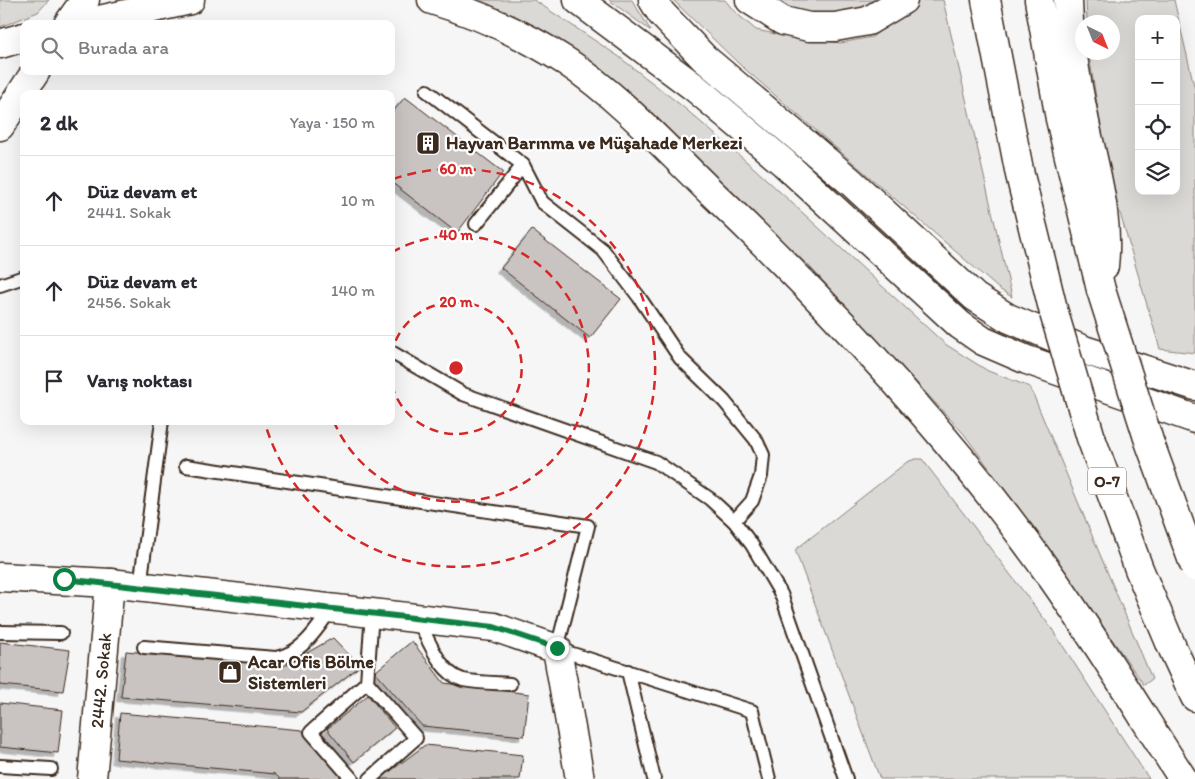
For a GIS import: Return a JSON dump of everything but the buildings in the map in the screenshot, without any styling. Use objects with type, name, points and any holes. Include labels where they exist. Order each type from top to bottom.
[{"type":"main road","points":[[71,20],[85,0]]},
{"type":"main road","points":[[99,20],[190,0]]},
{"type":"main road","points":[[432,0],[457,7],[504,27],[567,62],[599,86],[635,119],[782,260],[909,397],[980,482],[1050,576],[1183,779]]},
{"type":"main road","points":[[578,0],[709,100],[784,163],[960,325],[983,341],[1027,360],[1195,419]]},
{"type":"main road","points":[[653,0],[668,20],[704,58],[850,182],[976,297],[1008,318],[1084,350],[1195,386]]},
{"type":"main road","points":[[750,0],[783,21],[809,27],[834,27],[868,21],[903,0]]},
{"type":"main road","name":"O-7","points":[[986,0],[1020,175],[1054,313],[1091,438],[1139,569],[1195,697]]},
{"type":"main road","points":[[1039,0],[1060,119],[1101,290],[1149,441],[1195,567]]},
{"type":"main road","points":[[1068,0],[1070,39],[1101,192],[1107,240],[1101,290]]},
{"type":"main road","points":[[0,44],[20,38]]},
{"type":"main road","points":[[24,90],[33,75]]},
{"type":"main road","points":[[0,126],[20,96]]},
{"type":"main road","points":[[0,577],[140,586],[494,627],[557,648],[580,779]]},
{"type":"main road","name":"2442. Sokak","points":[[92,779],[110,583]]},
{"type":"lane","points":[[427,91],[523,164],[542,202],[603,250],[639,297],[680,358],[724,401],[756,440],[763,455],[760,482],[752,501],[734,521]]},
{"type":"lane","points":[[476,224],[523,164]]},
{"type":"lane","points":[[0,285],[20,278]]},
{"type":"lane","points":[[395,354],[463,394],[579,433],[656,462],[691,484],[734,521],[752,545],[781,594],[846,779]]},
{"type":"lane","points":[[140,586],[161,425]]},
{"type":"lane","points":[[186,466],[588,526],[557,648],[752,711],[769,779]]},
{"type":"lane","points":[[144,647],[276,658],[292,653],[302,647],[332,608]]},
{"type":"lane","points":[[352,779],[310,732],[367,682],[372,613]]},
{"type":"lane","points":[[417,618],[436,655],[452,674],[464,680],[510,684]]},
{"type":"lane","points":[[0,632],[61,633]]},
{"type":"lane","points":[[628,671],[654,779]]},
{"type":"lane","points":[[367,682],[416,738],[370,779]]},
{"type":"lane","points":[[0,766],[51,769]]},
{"type":"shaded area","points":[[0,0],[49,0],[38,12],[0,27]]},
{"type":"shaded area","points":[[469,0],[534,0],[618,56],[682,106],[754,168],[945,344],[988,371],[1030,387],[1152,679],[1144,685],[1066,573],[964,434],[811,268],[588,59],[546,35]]},
{"type":"shaded area","points":[[609,0],[632,0],[651,31]]},
{"type":"shaded area","points":[[673,0],[725,0],[734,11],[756,30],[796,38],[841,43],[872,37],[919,0],[943,0],[1012,297],[999,289],[738,63]]},
{"type":"shaded area","points":[[776,0],[883,0],[863,11],[830,15],[796,10]]},
{"type":"shaded area","points":[[1086,0],[1174,0],[1178,15],[1135,15],[1135,195],[1180,195],[1180,26],[1195,90],[1195,353],[1160,349],[1109,176],[1090,60],[1120,60],[1120,15],[1087,15]]},
{"type":"shaded area","points":[[922,459],[1052,629],[1149,779],[880,779],[795,550],[907,462]]},
{"type":"place","name":"Hayvan Barınma ve Müşahade Merkezi","points":[[428,143]]},
{"type":"place","name":"Acar Ofis Bölme Sistemleri","points":[[230,672]]},
{"type":"route","points":[[64,579],[494,627],[557,648]]}]
